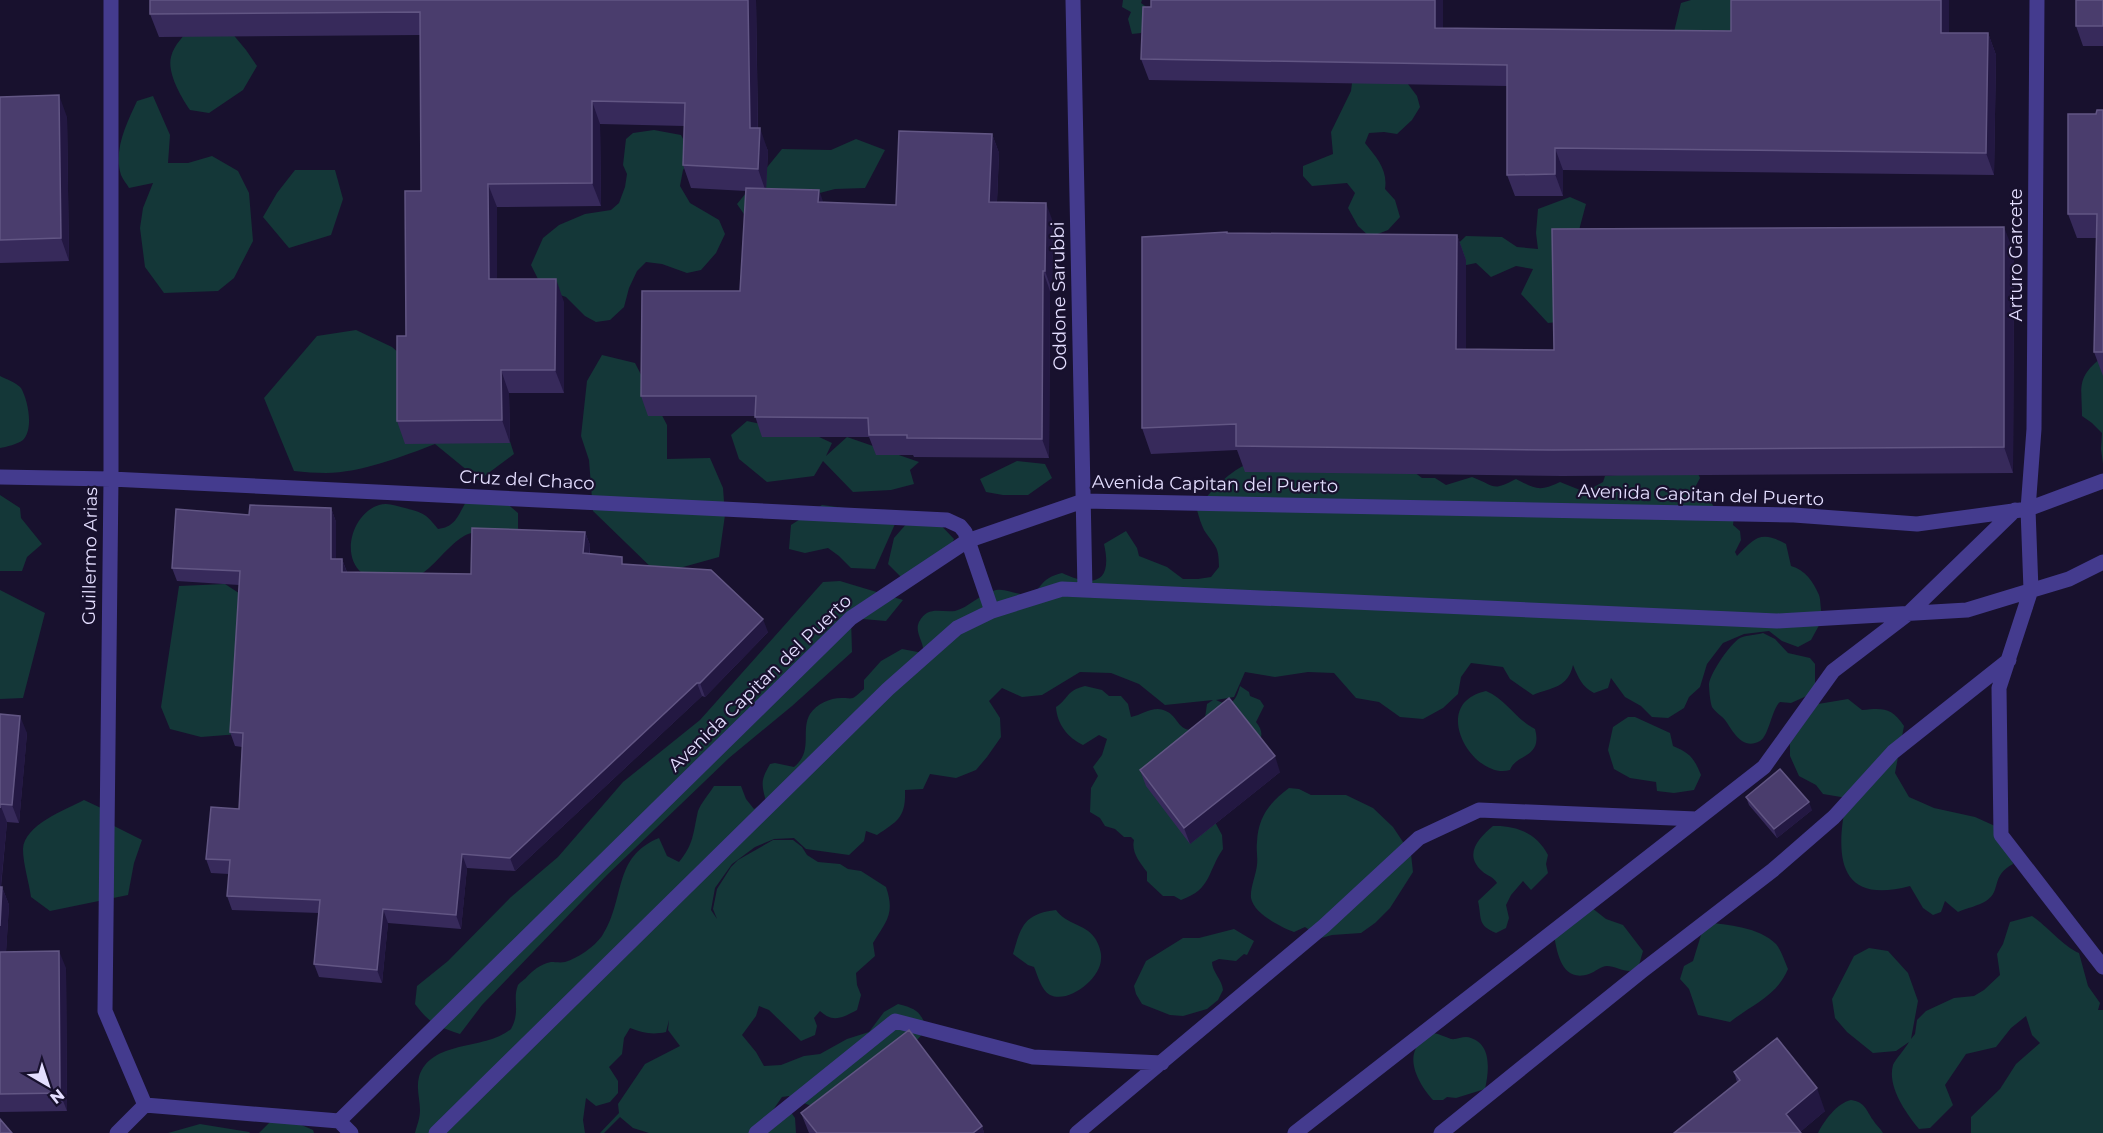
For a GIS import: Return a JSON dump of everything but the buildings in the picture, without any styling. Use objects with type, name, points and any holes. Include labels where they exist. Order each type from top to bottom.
[{"type":"street","name":"Guillermo Arias","points":[[111,0],[111,480],[105,1011],[145,1104]]},
{"type":"street","name":"Oddone Sarubbi","points":[[1073,0],[1085,591]]},
{"type":"street","name":"Arturo Garcete","points":[[2037,0],[2034,429],[2021,510],[2031,590],[1999,688],[2001,835],[2103,967]]},
{"type":"street","name":"Cruz del Chaco","points":[[0,477],[111,480],[947,520],[960,526],[965,532],[992,611]]},
{"type":"street","name":"Avenida Capitan del Puerto","points":[[339,1121],[851,618],[967,541],[1083,501],[1794,515],[1917,524],[2021,510],[2103,481]]},
{"type":"street","points":[[1295,1133],[1764,767],[1833,671],[1909,613],[2021,510]]},
{"type":"street","points":[[436,1133],[888,689],[957,628],[992,611],[1062,589],[1777,621],[1967,610],[2069,579],[2103,562]]},
{"type":"street","points":[[1441,1133],[1642,971],[1773,870],[1834,817],[1893,752],[2009,660]]},
{"type":"street","points":[[1077,1133],[1324,926],[1419,838],[1479,810],[1696,819]]},
{"type":"street","points":[[756,1133],[895,1021],[1033,1057],[1162,1063]]},
{"type":"street","points":[[117,1133],[145,1104],[339,1121],[351,1133]]},
{"type":"green space","points":[[1123,0],[1142,0],[1141,3],[1149,9],[1141,33],[1132,34],[1128,19],[1131,12],[1122,7]]},
{"type":"green space","points":[[1691,0],[1756,0],[1726,40],[1673,36],[1681,3]]},
{"type":"green space","points":[[193,25],[231,32],[257,66],[243,90],[209,113],[190,110],[179,92],[171,70],[171,57],[175,48]]},
{"type":"green space","points":[[1353,75],[1402,76],[1417,96],[1420,107],[1412,120],[1397,134],[1369,133],[1365,143],[1381,164],[1385,176],[1385,189],[1395,200],[1400,217],[1388,230],[1370,237],[1358,226],[1348,208],[1355,193],[1347,183],[1312,186],[1303,176],[1303,166],[1333,154],[1331,132],[1351,91]]},
{"type":"green space","points":[[153,96],[170,135],[168,163],[188,163],[212,156],[238,171],[249,193],[253,241],[234,278],[218,291],[164,293],[145,267],[140,228],[143,208],[153,183],[129,188],[121,175],[119,156],[122,137],[137,101]]},
{"type":"green space","points":[[654,130],[681,135],[692,156],[683,170],[680,186],[690,203],[719,220],[725,234],[716,253],[701,270],[687,273],[662,264],[646,262],[637,271],[624,307],[610,320],[596,322],[585,316],[566,297],[543,289],[531,265],[543,238],[559,225],[585,214],[611,210],[619,203],[627,174],[623,165],[626,139],[633,133]]},
{"type":"green space","points":[[856,139],[885,150],[865,188],[835,189],[812,195],[748,220],[737,204],[782,149],[831,150]]},
{"type":"green space","points":[[295,170],[335,170],[343,199],[331,235],[289,248],[263,217],[277,193]]},
{"type":"green space","points":[[1570,197],[1586,204],[1578,234],[1576,320],[1548,323],[1521,294],[1533,269],[1516,266],[1491,277],[1476,263],[1452,268],[1441,260],[1466,236],[1502,237],[1517,247],[1538,249],[1536,233],[1538,209]]},
{"type":"green space","points":[[356,330],[392,347],[424,375],[503,419],[514,454],[479,480],[435,444],[382,463],[353,470],[326,473],[294,471],[264,398],[317,336]]},
{"type":"green space","points":[[602,355],[635,363],[667,425],[667,459],[710,458],[723,488],[725,515],[719,557],[658,574],[593,511],[589,460],[581,436],[587,381]]},
{"type":"green space","points":[[2100,359],[2103,359],[2103,464],[2102,433],[2082,416],[2081,398],[2084,378]]},
{"type":"green space","points":[[0,376],[21,388],[28,407],[29,422],[23,440],[0,448]]},
{"type":"green space","points":[[747,421],[817,436],[832,443],[826,456],[847,437],[919,462],[910,470],[914,484],[891,490],[853,492],[823,461],[814,476],[767,482],[739,459],[731,435]]},
{"type":"green space","points":[[1017,461],[1045,464],[1052,478],[1028,495],[986,492],[980,479]]},
{"type":"green space","points":[[1252,461],[1410,469],[1422,478],[1435,478],[1446,485],[1472,477],[1494,486],[1516,479],[1538,488],[1560,482],[1585,492],[1603,482],[1605,476],[1696,469],[1700,478],[1692,493],[1706,496],[1715,508],[1735,509],[1733,525],[1740,531],[1741,540],[1735,552],[1737,556],[1758,538],[1770,537],[1786,544],[1791,566],[1804,573],[1817,590],[1823,618],[1811,640],[1798,647],[1782,641],[1769,631],[1744,634],[1723,643],[1707,664],[1700,687],[1689,697],[1684,708],[1668,718],[1652,717],[1641,706],[1625,697],[1611,678],[1608,688],[1594,693],[1590,691],[1583,685],[1573,665],[1571,673],[1558,686],[1533,695],[1510,679],[1503,667],[1471,663],[1461,677],[1458,694],[1443,708],[1423,719],[1400,717],[1379,702],[1356,698],[1334,673],[1308,672],[1275,677],[1245,672],[1234,697],[1216,700],[1230,703],[1237,695],[1240,686],[1249,692],[1250,696],[1260,700],[1264,706],[1256,722],[1261,732],[1259,743],[1205,718],[1207,704],[1213,700],[1165,705],[1139,684],[1111,673],[1080,672],[1042,695],[1022,697],[1002,688],[989,701],[1000,718],[1001,737],[976,770],[956,778],[930,774],[923,789],[905,790],[904,806],[895,822],[877,835],[866,831],[864,841],[849,855],[806,849],[794,838],[774,839],[755,847],[732,864],[715,888],[711,910],[717,919],[713,909],[717,889],[731,867],[738,860],[773,840],[793,840],[802,847],[807,855],[818,862],[840,864],[848,869],[861,871],[886,887],[889,896],[888,917],[873,943],[875,956],[856,973],[861,995],[857,1010],[838,1018],[829,1017],[820,1011],[814,1018],[817,1026],[815,1035],[801,1041],[769,1010],[759,1006],[756,1016],[742,1035],[764,1066],[781,1065],[804,1056],[820,1054],[847,1039],[869,1032],[884,1012],[898,1004],[910,1007],[922,1018],[927,1029],[917,1040],[906,1044],[814,1107],[789,1096],[782,1097],[773,1110],[790,1111],[795,1118],[796,1133],[649,1133],[633,1128],[620,1117],[604,1133],[600,1133],[619,1113],[618,1104],[645,1064],[680,1046],[668,1030],[669,1020],[666,1032],[648,1033],[630,1028],[624,1038],[622,1054],[609,1067],[618,1081],[618,1093],[610,1102],[596,1106],[586,1098],[583,1120],[585,1133],[415,1133],[420,1113],[418,1081],[425,1065],[447,1051],[500,1036],[511,1029],[516,1011],[518,985],[540,966],[570,960],[585,952],[599,940],[609,922],[627,868],[644,846],[659,838],[667,856],[679,862],[690,844],[699,808],[714,786],[741,786],[746,799],[754,809],[766,801],[763,778],[767,769],[770,764],[775,763],[794,767],[800,761],[804,754],[807,721],[813,710],[830,700],[854,697],[864,689],[864,680],[881,661],[902,649],[923,653],[918,626],[926,613],[955,611],[996,590],[1032,593],[1049,578],[1062,573],[1083,580],[1098,579],[1106,567],[1104,544],[1126,531],[1137,548],[1139,556],[1167,567],[1183,579],[1211,577],[1219,567],[1218,554],[1204,530],[1197,510],[1221,482]]},
{"type":"green space","points":[[0,495],[20,508],[21,518],[42,544],[27,557],[22,571],[0,571]]},
{"type":"green space","points":[[467,500],[504,501],[518,513],[518,534],[476,532],[464,536],[419,576],[409,580],[371,577],[362,573],[355,565],[351,546],[353,535],[356,525],[370,509],[386,504],[411,510],[424,515],[438,529],[453,523]]},
{"type":"green space","points":[[822,505],[899,515],[875,569],[851,568],[828,548],[805,553],[789,549],[791,525]]},
{"type":"green space","points":[[934,518],[954,539],[942,565],[905,581],[888,564],[894,538],[908,522]]},
{"type":"green space","points":[[840,581],[903,600],[886,621],[851,618],[852,652],[729,758],[607,875],[482,1005],[460,1034],[440,1026],[425,1016],[415,1004],[417,986],[448,961],[511,897],[558,857],[623,782],[700,720],[823,582]]},
{"type":"green space","points":[[225,584],[265,610],[239,734],[201,737],[170,729],[161,707],[179,586]]},
{"type":"green space","points":[[0,590],[45,613],[23,698],[0,699]]},
{"type":"green space","points":[[1763,633],[1775,639],[1788,653],[1810,658],[1815,664],[1815,686],[1811,694],[1791,703],[1780,702],[1763,738],[1754,743],[1748,743],[1743,742],[1735,734],[1712,707],[1709,684],[1717,666],[1736,641],[1742,637]]},
{"type":"green space","points":[[1085,686],[1102,690],[1109,696],[1121,696],[1128,704],[1131,717],[1158,709],[1170,713],[1183,727],[1193,730],[1215,822],[1222,835],[1223,849],[1204,885],[1191,896],[1181,900],[1174,896],[1163,896],[1147,881],[1147,872],[1135,853],[1134,840],[1105,826],[1100,818],[1090,812],[1091,788],[1098,776],[1093,767],[1102,755],[1107,739],[1099,735],[1083,745],[1078,742],[1061,725],[1056,707],[1074,690]]},
{"type":"green space","points":[[1486,691],[1500,699],[1521,720],[1535,729],[1536,739],[1532,751],[1513,765],[1510,770],[1496,770],[1483,764],[1462,740],[1458,725],[1460,710],[1469,699]]},
{"type":"green space","points":[[1848,699],[1862,710],[1881,709],[1891,712],[1904,726],[1895,773],[1909,797],[1934,808],[1975,817],[1995,826],[2009,836],[2013,864],[2001,873],[1994,893],[1986,901],[1958,912],[1945,901],[1941,912],[1933,915],[1923,908],[1910,886],[1886,890],[1867,888],[1854,881],[1846,870],[1841,838],[1847,798],[1823,794],[1816,785],[1799,776],[1790,756],[1790,743],[1818,704]]},
{"type":"green space","points":[[1628,717],[1635,717],[1670,733],[1673,746],[1691,757],[1701,775],[1694,790],[1674,793],[1657,791],[1656,782],[1630,778],[1614,769],[1608,750],[1613,727]]},
{"type":"green space","points":[[1289,788],[1299,789],[1311,795],[1346,795],[1373,808],[1393,827],[1411,854],[1413,872],[1390,908],[1361,933],[1321,938],[1305,927],[1294,932],[1269,919],[1253,904],[1251,894],[1257,865],[1260,825],[1266,811]]},
{"type":"green space","points":[[84,800],[101,808],[112,825],[142,840],[134,863],[128,895],[50,911],[31,897],[23,855],[25,840],[47,819]]},
{"type":"green space","points":[[1493,826],[1510,827],[1525,832],[1538,841],[1548,855],[1546,864],[1548,873],[1531,890],[1523,881],[1506,905],[1509,918],[1506,928],[1496,933],[1483,924],[1478,901],[1497,883],[1476,865],[1473,852],[1478,841]]},
{"type":"green space","points":[[1592,908],[1606,919],[1623,925],[1643,951],[1639,965],[1630,971],[1605,966],[1580,976],[1573,974],[1562,965],[1554,935]]},
{"type":"green space","points":[[1056,910],[1065,919],[1090,933],[1098,944],[1101,956],[1096,974],[1083,988],[1058,997],[1044,990],[1034,967],[1013,954],[1022,929],[1030,918]]},
{"type":"green space","points":[[2032,916],[2067,946],[2079,953],[2088,986],[2100,1003],[2098,1010],[2103,1010],[2103,1133],[1971,1133],[1971,1117],[2000,1089],[2016,1064],[2040,1043],[2032,1035],[2026,1016],[2011,1028],[1996,1047],[1966,1054],[1945,1085],[1953,1105],[1930,1128],[1919,1129],[1903,1108],[1893,1082],[1893,1065],[1909,1042],[1896,1051],[1873,1053],[1847,1032],[1835,1018],[1832,999],[1854,956],[1869,948],[1888,951],[1908,973],[1918,1001],[1911,1039],[1915,1034],[1917,1020],[1926,1011],[1954,998],[1974,996],[2000,975],[1997,954],[2010,922]]},
{"type":"green space","points":[[1705,922],[1752,930],[1769,938],[1778,947],[1788,969],[1770,993],[1730,1022],[1698,1015],[1689,989],[1680,979],[1684,966],[1693,961]]},
{"type":"green space","points":[[1234,929],[1254,941],[1247,955],[1244,954],[1236,961],[1219,959],[1212,962],[1223,990],[1218,1000],[1207,1009],[1183,1016],[1170,1015],[1142,1004],[1134,986],[1146,961],[1183,938],[1199,938]]},
{"type":"green space","points":[[1433,1033],[1451,1039],[1468,1037],[1483,1046],[1488,1067],[1485,1089],[1456,1098],[1433,1100],[1416,1074],[1413,1059],[1418,1045]]},
{"type":"green space","points":[[1851,1100],[1865,1107],[1883,1133],[1818,1133],[1836,1109]]},
{"type":"green space","points":[[272,1120],[292,1121],[313,1130],[314,1133],[259,1133]]},
{"type":"green space","points":[[200,1124],[249,1132],[250,1133],[168,1133]]}]
